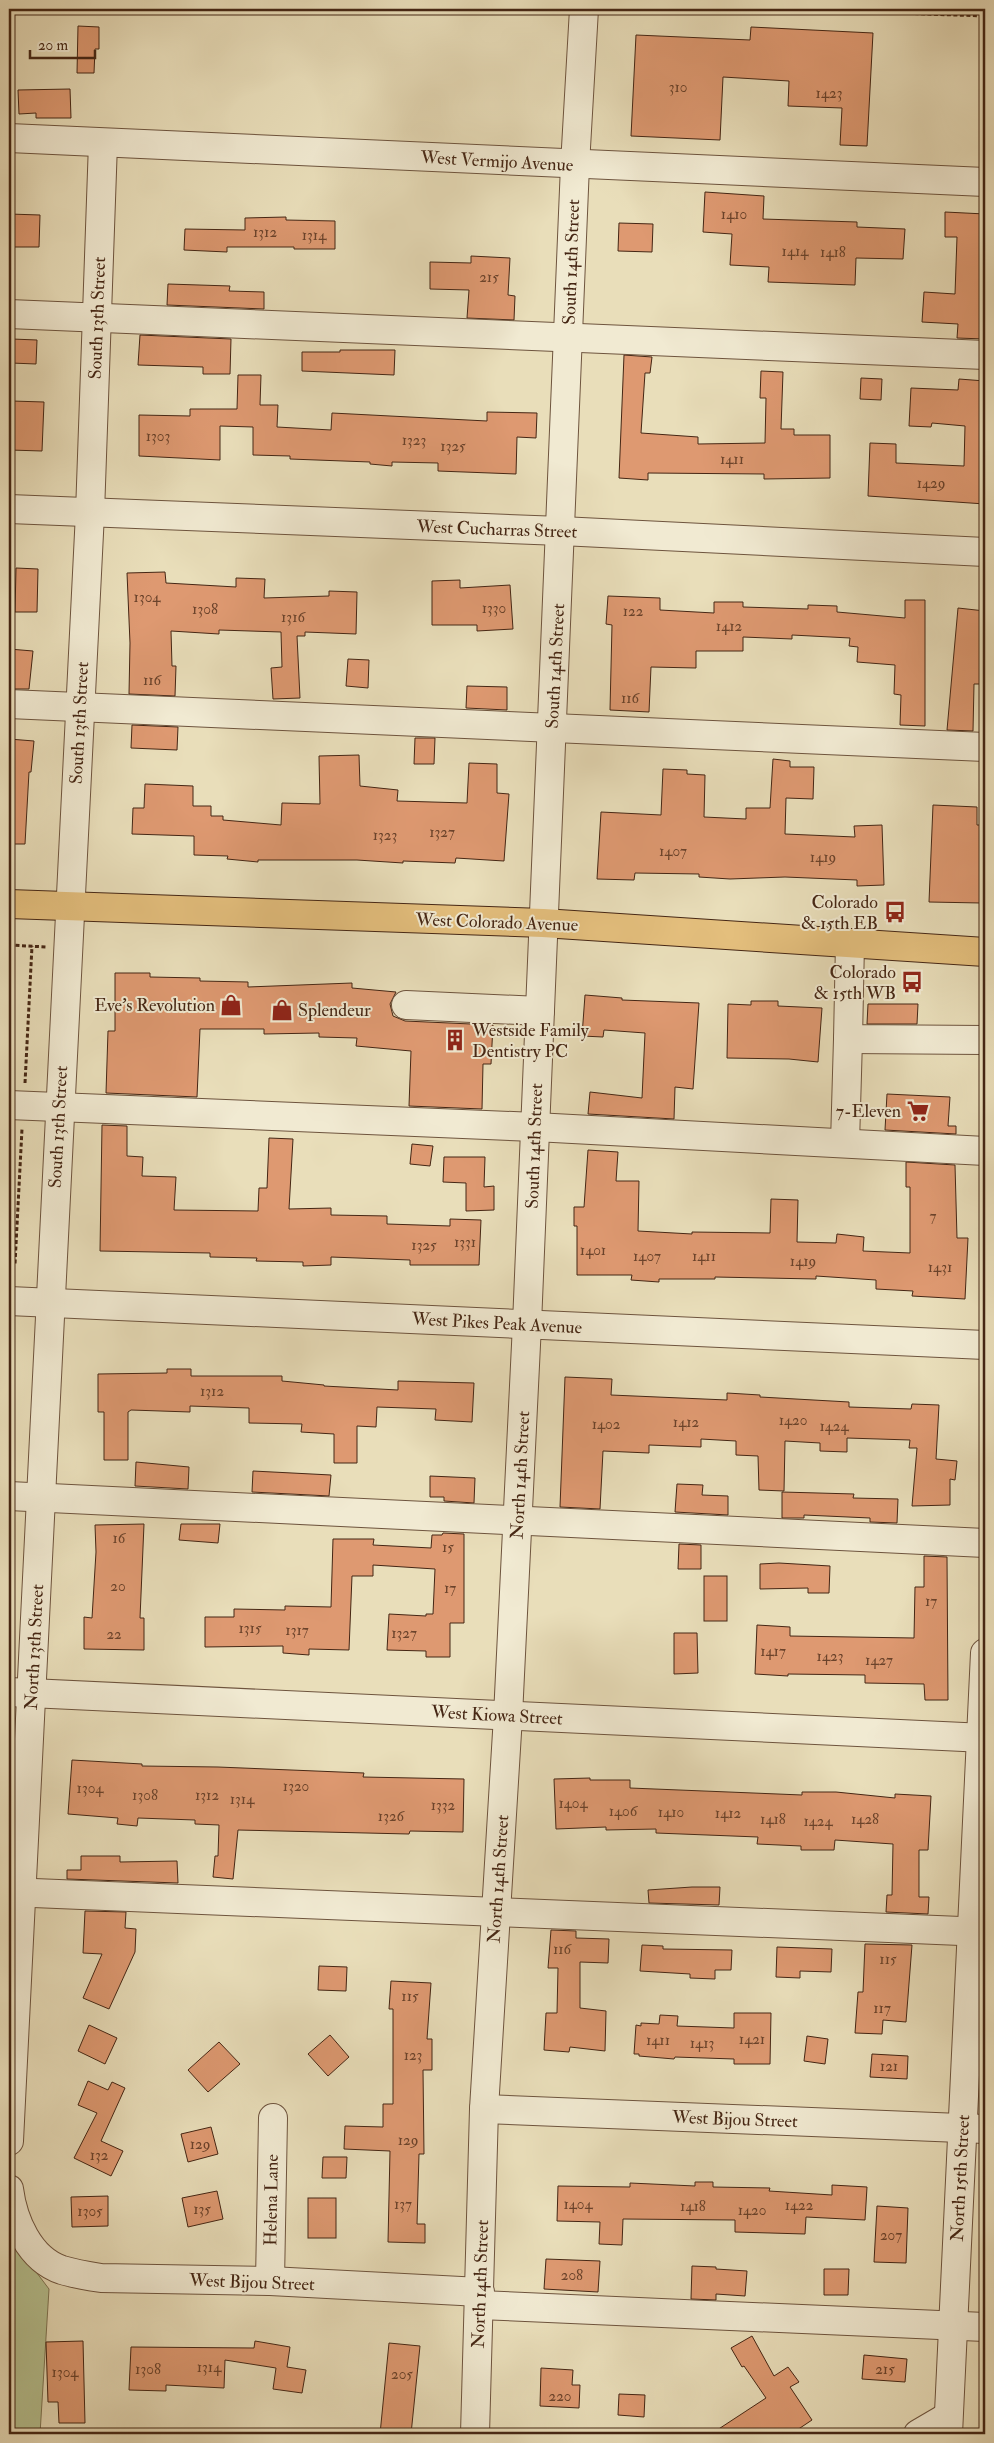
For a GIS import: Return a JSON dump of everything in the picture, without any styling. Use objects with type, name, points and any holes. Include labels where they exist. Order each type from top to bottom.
[{"type":"main road","name":"West Colorado Avenue","points":[[9,904],[543,923],[985,952]]},
{"type":"street","name":"South 14th Street","points":[[527,1324],[575,165],[584,9]]},
{"type":"street","name":"West Vermijo Avenue","points":[[9,138],[985,182]]},
{"type":"street","name":"South 13th Street","points":[[49,1303],[90,513],[103,142]]},
{"type":"street","points":[[9,314],[985,355]]},
{"type":"street","name":"West Cucharras Street","points":[[9,509],[560,531],[985,552]]},
{"type":"street","points":[[9,704],[985,747]]},
{"type":"street","points":[[845,1143],[850,943]]},
{"type":"street","points":[[406,1005],[540,1011]]},
{"type":"street","points":[[848,1039],[985,1040]]},
{"type":"street","points":[[9,1105],[535,1127],[985,1151]]},
{"type":"street","name":"West Pikes Peak Avenue","points":[[9,1301],[985,1346]]},
{"type":"street","name":"North 13th Street","points":[[9,2141],[20,1692],[41,1497],[49,1303]]},
{"type":"street","name":"North 14th Street","points":[[475,2434],[484,2109],[508,1716],[527,1324]]},
{"type":"street","points":[[9,1496],[985,1543]]},
{"type":"street","name":"North 15th Street","points":[[948,2426],[952,2326],[974,2128],[985,1653]]},
{"type":"street","name":"West Kiowa Street","points":[[20,1692],[983,1738]]},
{"type":"street","points":[[15,1892],[979,1931]]},
{"type":"street","name":"West Bijou Street","points":[[484,2109],[974,2128]]},
{"type":"street","name":"Helena Lane","points":[[270,2281],[273,2118]]},
{"type":"street","name":"West Bijou Street","points":[[9,2188],[14,2217],[32,2247],[60,2270],[101,2278],[270,2281],[480,2298],[985,2327]]},
{"type":"street","points":[[918,2434],[948,2426]]},
{"type":"path","points":[[778,9],[985,16]]},
{"type":"path","points":[[9,945],[32,946]]},
{"type":"green space","points":[[9,2236],[49,2289],[40,2434],[9,2434]]},
{"type":"building","points":[[78,26],[99,27],[99,49],[95,49],[94,73],[77,73]]},
{"type":"building","points":[[751,27],[873,33],[867,146],[840,145],[842,108],[788,106],[789,81],[723,77],[720,140],[631,136],[636,35],[750,40]]},
{"type":"building","points":[[70,89],[71,118],[36,118],[36,113],[19,114],[18,90]]},
{"type":"building","points":[[705,192],[764,196],[763,219],[857,222],[857,227],[905,229],[903,259],[856,258],[855,285],[768,282],[769,267],[730,265],[732,234],[703,232]]},
{"type":"building","points":[[945,212],[985,214],[985,339],[957,338],[958,324],[922,322],[924,292],[955,294],[957,237],[945,237]]},
{"type":"building","points":[[9,214],[40,215],[39,247],[9,247]]},
{"type":"building","points":[[286,217],[286,220],[335,221],[335,249],[227,247],[227,252],[184,250],[185,229],[245,230],[245,218]]},
{"type":"building","points":[[619,223],[653,224],[652,252],[618,251]]},
{"type":"building","points":[[471,256],[510,258],[508,295],[515,296],[514,320],[467,318],[469,290],[430,289],[430,262],[471,263]]},
{"type":"building","points":[[168,284],[230,286],[229,291],[264,292],[264,309],[167,305]]},
{"type":"building","points":[[140,335],[231,339],[230,374],[203,374],[203,367],[138,365]]},
{"type":"building","points":[[12,339],[37,340],[36,364],[11,363]]},
{"type":"building","points":[[340,350],[395,350],[394,375],[302,371],[302,352],[340,352]]},
{"type":"building","points":[[624,355],[652,357],[650,373],[645,373],[641,433],[698,437],[698,444],[765,443],[766,398],[760,398],[761,371],[783,372],[781,429],[794,429],[794,435],[830,435],[830,478],[764,479],[764,474],[648,473],[648,480],[619,478]]},
{"type":"building","points":[[238,375],[261,375],[260,405],[278,405],[277,427],[331,430],[332,413],[487,421],[487,412],[537,413],[536,438],[517,437],[516,474],[438,471],[438,463],[392,462],[392,466],[370,464],[370,462],[290,459],[290,456],[253,455],[253,427],[220,426],[220,460],[139,456],[139,415],[190,416],[190,409],[237,409]]},
{"type":"building","points":[[861,378],[882,379],[881,400],[860,399]]},
{"type":"building","points":[[959,379],[985,381],[980,445],[985,445],[985,504],[868,496],[870,443],[896,444],[896,463],[964,466],[965,426],[932,423],[931,427],[909,426],[911,388],[958,390]]},
{"type":"building","points":[[12,401],[44,402],[42,451],[10,450]]},
{"type":"building","points":[[16,568],[38,569],[37,612],[15,612]]},
{"type":"building","points":[[165,572],[166,583],[236,587],[236,578],[265,579],[264,598],[329,596],[329,591],[357,592],[356,634],[305,632],[305,636],[297,636],[300,698],[273,699],[271,668],[282,667],[281,632],[219,630],[219,634],[171,631],[172,666],[176,666],[175,696],[129,694],[130,643],[127,573]]},
{"type":"building","points":[[460,580],[460,588],[510,585],[513,629],[477,631],[477,625],[432,625],[432,581]]},
{"type":"building","points":[[608,596],[660,598],[660,610],[714,613],[714,602],[743,602],[743,607],[808,609],[808,605],[837,606],[837,612],[905,618],[905,600],[925,600],[925,726],[900,725],[901,695],[894,694],[895,665],[857,662],[858,647],[849,646],[850,638],[792,635],[792,639],[743,637],[743,651],[696,651],[696,668],[651,667],[649,712],[610,710],[612,625],[606,624]]},
{"type":"building","points":[[958,608],[985,611],[983,684],[974,684],[973,731],[947,730]]},
{"type":"building","points":[[9,649],[33,651],[29,689],[9,689]]},
{"type":"building","points":[[348,659],[369,660],[368,688],[346,686]]},
{"type":"building","points":[[467,686],[507,687],[507,710],[466,708]]},
{"type":"building","points":[[132,725],[178,727],[177,750],[131,748]]},
{"type":"building","points":[[415,738],[435,738],[434,764],[414,764]]},
{"type":"building","points":[[9,739],[34,741],[31,772],[29,772],[25,844],[9,844]]},
{"type":"building","points":[[359,755],[360,786],[398,790],[397,801],[467,803],[469,763],[497,764],[497,793],[509,794],[504,861],[456,858],[455,863],[403,861],[403,863],[357,860],[258,860],[258,862],[227,859],[228,856],[194,855],[194,836],[132,834],[133,808],[144,808],[145,784],[193,786],[193,806],[211,806],[211,816],[223,816],[223,820],[281,825],[282,803],[320,804],[319,756]]},
{"type":"building","points":[[773,759],[790,761],[790,767],[814,767],[813,799],[786,798],[785,834],[855,837],[854,826],[882,825],[884,885],[857,886],[857,880],[785,877],[730,879],[699,877],[699,874],[635,873],[634,880],[597,879],[601,812],[661,815],[663,769],[687,770],[687,774],[705,775],[704,817],[746,819],[746,808],[770,808]]},
{"type":"building","points":[[933,805],[977,807],[977,825],[985,825],[981,903],[929,902]]},
{"type":"building","points":[[115,973],[150,973],[150,977],[200,978],[200,981],[248,982],[248,987],[352,983],[352,988],[396,992],[390,1004],[393,1016],[405,1021],[493,1025],[491,1064],[483,1064],[482,1109],[409,1106],[411,1051],[356,1046],[357,1038],[319,1037],[319,1033],[264,1034],[264,1029],[200,1029],[197,1097],[106,1093],[108,1031],[115,1031]]},
{"type":"building","points":[[585,995],[622,998],[622,1000],[699,1003],[693,1089],[675,1087],[674,1119],[588,1114],[590,1092],[642,1098],[645,1033],[604,1030],[603,1037],[582,1036]]},
{"type":"building","points":[[751,1001],[778,1001],[778,1006],[822,1008],[818,1062],[789,1059],[727,1058],[728,1004],[751,1005]]},
{"type":"building","points":[[868,1004],[918,1004],[917,1024],[867,1024]]},
{"type":"building","name":"7-Eleven","points":[[887,1094],[950,1097],[948,1126],[956,1126],[956,1134],[885,1130]]},
{"type":"building","points":[[102,1125],[127,1126],[127,1156],[143,1157],[142,1176],[176,1177],[174,1210],[258,1211],[259,1188],[267,1188],[269,1138],[293,1139],[289,1209],[331,1208],[331,1215],[387,1216],[387,1224],[450,1226],[450,1219],[481,1220],[479,1265],[410,1265],[410,1260],[331,1257],[331,1265],[303,1266],[303,1262],[256,1261],[257,1258],[210,1257],[210,1253],[100,1251]]},
{"type":"building","points":[[412,1144],[433,1146],[430,1166],[410,1164]]},
{"type":"building","points":[[588,1150],[618,1152],[616,1181],[639,1181],[638,1231],[692,1234],[692,1232],[770,1233],[771,1199],[798,1200],[797,1242],[836,1243],[837,1234],[864,1237],[863,1251],[910,1253],[910,1187],[906,1187],[906,1162],[955,1165],[957,1238],[968,1238],[965,1299],[912,1296],[913,1291],[876,1289],[876,1280],[816,1276],[816,1279],[715,1277],[715,1279],[659,1279],[659,1282],[631,1280],[632,1275],[577,1275],[577,1226],[574,1226],[574,1207],[584,1207]]},
{"type":"building","points":[[444,1157],[485,1157],[484,1187],[494,1186],[494,1210],[466,1211],[466,1183],[443,1182]]},
{"type":"building","points":[[167,1369],[191,1369],[191,1376],[282,1376],[282,1381],[324,1386],[398,1390],[398,1381],[474,1383],[472,1422],[435,1420],[436,1409],[377,1407],[376,1427],[357,1426],[357,1463],[334,1463],[334,1434],[301,1432],[302,1424],[249,1423],[249,1408],[190,1406],[190,1412],[131,1410],[128,1412],[128,1460],[104,1460],[104,1412],[98,1412],[98,1374],[167,1373]]},
{"type":"building","points":[[565,1377],[612,1379],[611,1395],[727,1400],[727,1393],[760,1395],[760,1397],[849,1402],[849,1407],[911,1409],[912,1404],[939,1405],[936,1459],[957,1461],[955,1480],[950,1479],[950,1505],[912,1506],[917,1448],[909,1448],[910,1440],[847,1438],[847,1452],[820,1451],[820,1443],[785,1441],[784,1491],[759,1490],[758,1456],[736,1455],[736,1441],[701,1439],[701,1447],[649,1445],[649,1453],[603,1451],[600,1509],[560,1507]]},
{"type":"building","points":[[136,1462],[189,1467],[188,1489],[135,1486]]},
{"type":"building","points":[[253,1471],[331,1475],[329,1496],[252,1492]]},
{"type":"building","points":[[430,1476],[475,1478],[474,1503],[444,1501],[444,1497],[430,1497]]},
{"type":"building","points":[[677,1484],[703,1485],[702,1495],[728,1496],[728,1515],[675,1512]]},
{"type":"building","points":[[782,1492],[854,1494],[853,1498],[898,1499],[897,1523],[870,1522],[870,1518],[804,1515],[804,1518],[782,1518]]},
{"type":"building","points":[[144,1524],[140,1618],[144,1618],[144,1650],[84,1649],[84,1617],[92,1618],[96,1552],[95,1525]]},
{"type":"building","points":[[181,1524],[220,1524],[218,1543],[179,1540]]},
{"type":"building","points":[[443,1533],[464,1534],[464,1623],[450,1623],[450,1657],[426,1657],[426,1651],[387,1650],[389,1614],[426,1616],[426,1614],[433,1614],[435,1569],[373,1565],[373,1576],[352,1576],[349,1650],[309,1649],[309,1655],[283,1653],[283,1646],[205,1647],[205,1617],[234,1617],[234,1609],[285,1610],[285,1606],[331,1607],[333,1539],[374,1539],[373,1545],[431,1548],[432,1535],[442,1535]]},
{"type":"building","points":[[679,1544],[701,1545],[701,1569],[678,1569]]},
{"type":"building","points":[[924,1556],[947,1557],[948,1700],[925,1700],[924,1684],[865,1683],[865,1675],[788,1674],[788,1676],[755,1674],[757,1625],[790,1627],[790,1636],[914,1638],[915,1587],[924,1587]]},
{"type":"building","points":[[779,1563],[830,1566],[829,1593],[808,1593],[808,1588],[760,1589],[760,1564]]},
{"type":"building","points":[[704,1576],[727,1576],[727,1621],[704,1621]]},
{"type":"building","points":[[674,1633],[697,1633],[698,1673],[674,1674]]},
{"type":"building","points":[[72,1760],[142,1764],[142,1766],[364,1773],[363,1777],[464,1779],[463,1832],[410,1831],[409,1834],[238,1830],[233,1879],[213,1877],[215,1856],[218,1856],[219,1825],[195,1824],[195,1820],[138,1818],[137,1826],[117,1824],[118,1818],[68,1814]]},
{"type":"building","points":[[590,1778],[590,1780],[630,1780],[630,1788],[802,1795],[802,1792],[836,1792],[895,1798],[895,1794],[931,1796],[928,1850],[919,1850],[919,1897],[929,1897],[928,1914],[886,1912],[887,1895],[892,1895],[893,1844],[835,1840],[834,1850],[801,1850],[801,1846],[757,1844],[758,1837],[656,1833],[656,1829],[606,1830],[606,1827],[556,1829],[554,1779]]},
{"type":"building","points":[[81,1856],[120,1856],[120,1862],[177,1861],[178,1883],[67,1879],[67,1870],[81,1870]]},
{"type":"building","points":[[720,1887],[719,1905],[649,1903],[648,1890]]},
{"type":"building","points":[[85,1911],[126,1912],[125,1928],[136,1929],[135,1952],[109,2009],[83,1998],[102,1954],[83,1953]]},
{"type":"building","points":[[551,1930],[576,1931],[576,1938],[609,1939],[608,1963],[580,1962],[580,2008],[606,2011],[605,2051],[570,2047],[569,2052],[544,2050],[546,2013],[557,2013],[558,1968],[548,1968]]},
{"type":"building","points":[[865,1944],[912,1945],[906,2022],[883,2020],[882,2034],[855,2033],[858,1992],[863,1992]]},
{"type":"building","points":[[642,1945],[663,1946],[663,1949],[732,1950],[731,1970],[715,1970],[715,1979],[690,1978],[690,1974],[640,1971]]},
{"type":"building","points":[[777,1947],[832,1949],[831,1972],[800,1971],[800,1978],[776,1977]]},
{"type":"building","points":[[319,1966],[347,1967],[346,1991],[318,1990]]},
{"type":"building","points":[[391,1981],[431,1983],[427,2039],[432,2039],[432,2070],[423,2070],[424,2154],[419,2154],[417,2224],[425,2224],[425,2243],[388,2242],[390,2151],[344,2149],[345,2126],[383,2127],[383,2104],[393,2104],[393,2009],[389,2009]]},
{"type":"building","points":[[734,2013],[771,2013],[770,2064],[734,2064],[734,2059],[675,2057],[674,2059],[634,2054],[636,2025],[641,2026],[641,2023],[659,2024],[660,2015],[678,2016],[677,2026],[734,2028]]},
{"type":"building","points":[[89,2025],[117,2038],[105,2064],[78,2051]]},
{"type":"building","points":[[330,2035],[349,2057],[328,2076],[308,2054]]},
{"type":"building","points":[[807,2036],[828,2039],[825,2064],[804,2061]]},
{"type":"building","points":[[219,2042],[240,2064],[208,2092],[188,2070]]},
{"type":"building","points":[[872,2054],[908,2056],[907,2079],[870,2077]]},
{"type":"building","points":[[88,2081],[108,2090],[112,2082],[125,2088],[101,2141],[123,2151],[111,2176],[74,2158],[97,2113],[78,2105]]},
{"type":"building","points":[[211,2127],[218,2154],[188,2162],[181,2134]]},
{"type":"building","points":[[323,2157],[347,2157],[346,2178],[322,2178]]},
{"type":"building","points":[[695,2182],[713,2182],[713,2187],[770,2188],[769,2191],[832,2195],[832,2185],[867,2187],[865,2220],[806,2217],[805,2234],[735,2232],[735,2220],[623,2219],[622,2245],[599,2244],[600,2222],[557,2221],[558,2186],[630,2187],[630,2183],[695,2186]]},
{"type":"building","points":[[217,2191],[223,2219],[188,2227],[182,2198]]},
{"type":"building","points":[[108,2196],[108,2226],[72,2227],[71,2197]]},
{"type":"building","points":[[308,2198],[336,2198],[336,2238],[308,2238]]},
{"type":"building","points":[[877,2206],[908,2208],[906,2263],[874,2262]]},
{"type":"building","points":[[546,2259],[600,2261],[598,2292],[544,2289]]},
{"type":"building","points":[[692,2266],[747,2271],[745,2296],[716,2294],[716,2300],[691,2299]]},
{"type":"building","points":[[824,2269],[849,2269],[848,2295],[824,2295]]},
{"type":"building","points":[[752,2336],[774,2376],[788,2367],[799,2382],[790,2387],[812,2420],[791,2434],[711,2434],[766,2398],[744,2366],[742,2367],[731,2348]]},
{"type":"building","points":[[83,2341],[85,2423],[59,2423],[58,2402],[48,2402],[46,2342]]},
{"type":"building","points":[[255,2341],[290,2347],[287,2367],[306,2370],[302,2393],[273,2389],[276,2368],[225,2360],[224,2388],[166,2385],[166,2391],[129,2390],[131,2347],[254,2348]]},
{"type":"building","points":[[389,2343],[420,2346],[411,2434],[380,2434]]},
{"type":"building","points":[[864,2355],[907,2359],[905,2382],[862,2379]]},
{"type":"building","points":[[541,2368],[573,2370],[572,2385],[580,2385],[579,2408],[540,2406]]},
{"type":"building","points":[[619,2394],[645,2395],[644,2417],[618,2415]]},
{"type":"place","name":"Colorado & 15th EB","points":[[895,912]]},
{"type":"place","name":"Colorado & 15th WB","points":[[912,982]]},
{"type":"place","name":"Eve's Revolution","points":[[231,1005]]},
{"type":"place","name":"Splendeur","points":[[282,1010]]},
{"type":"place","name":"Westside Family Dentistry PC","points":[[455,1040]]},
{"type":"place","name":"7-Eleven","points":[[918,1111]]}]
